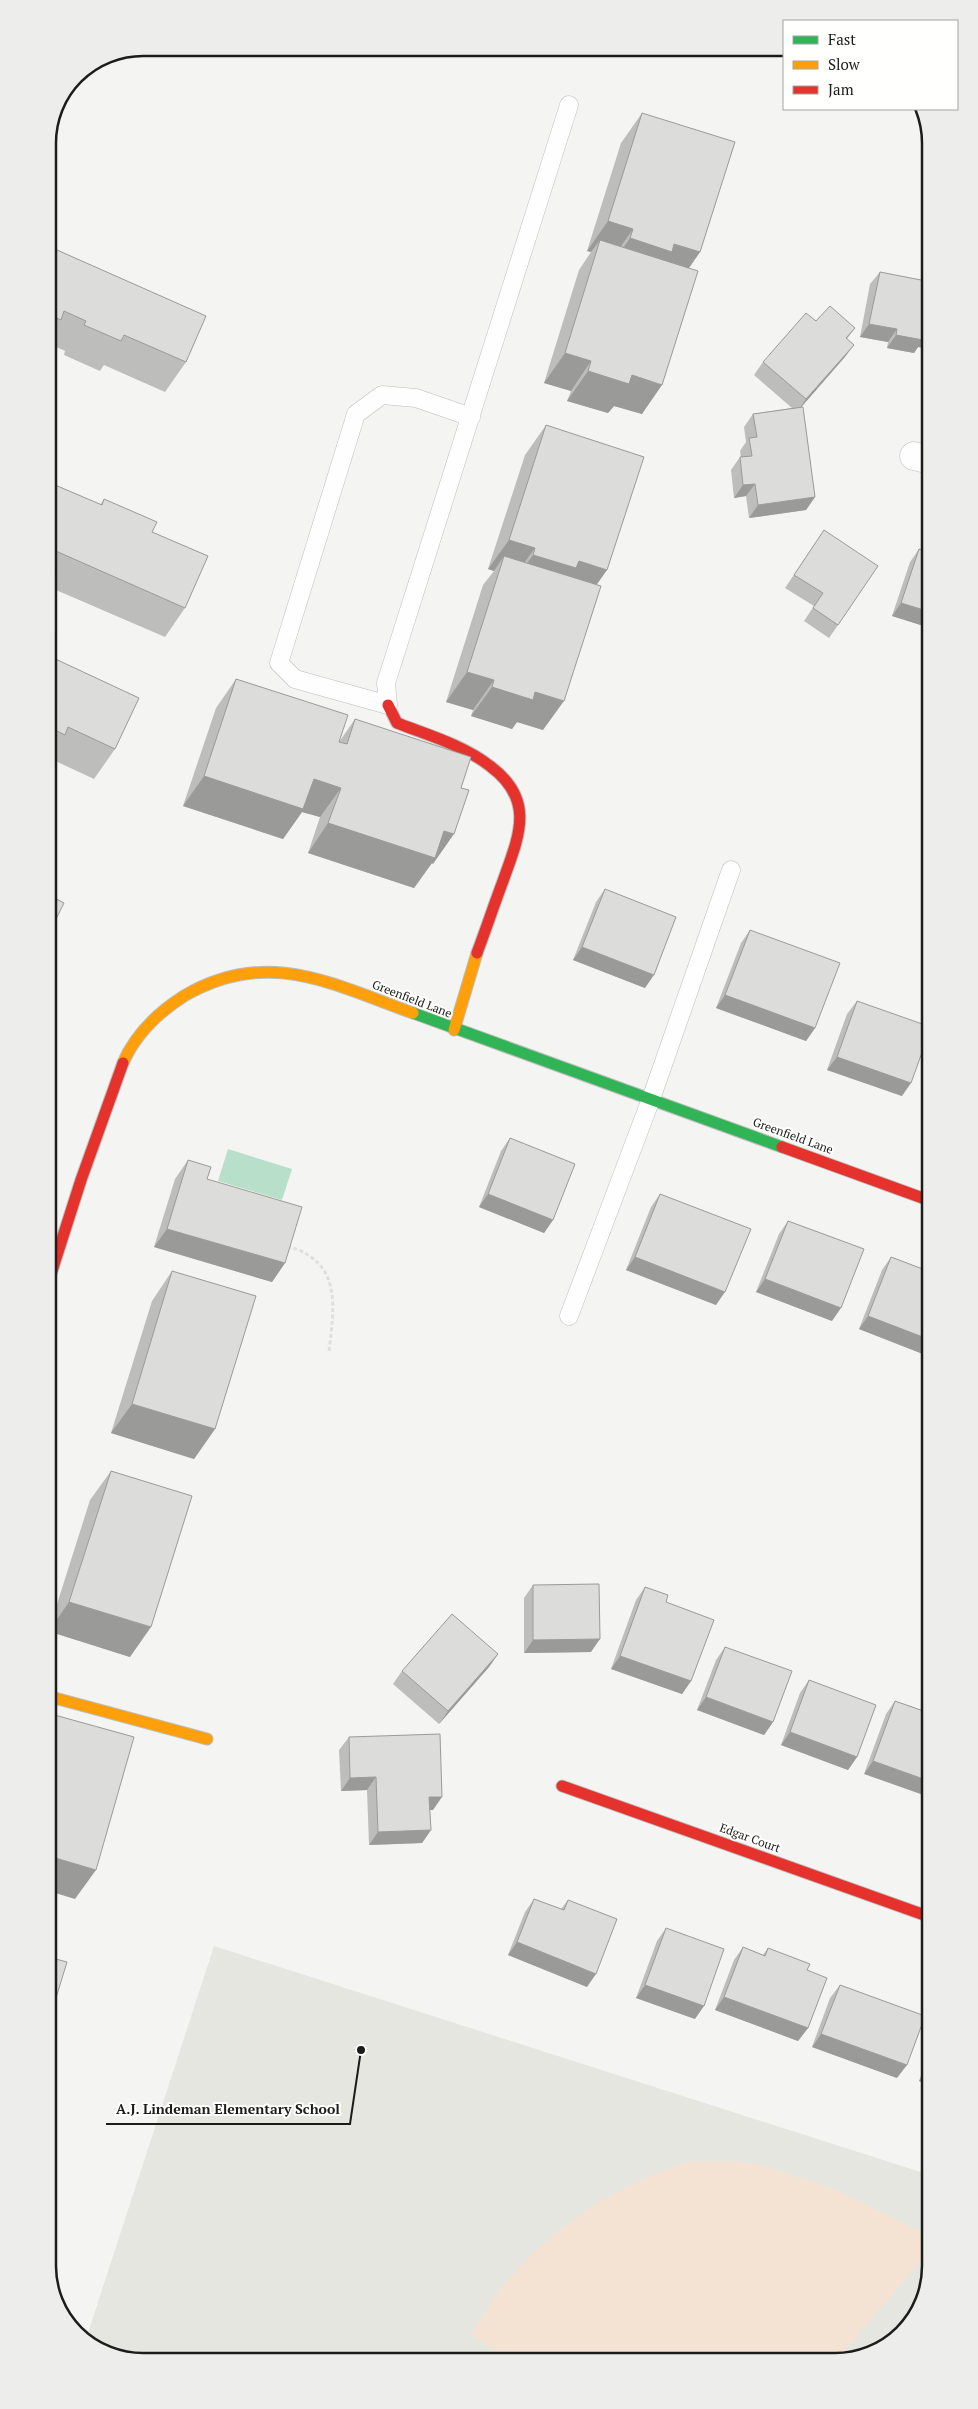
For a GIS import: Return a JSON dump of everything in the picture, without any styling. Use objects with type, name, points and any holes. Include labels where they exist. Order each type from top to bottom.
[{"type":"street","points":[[388,705],[397,723],[475,756],[497,770],[512,786],[520,809],[520,833],[468,980],[454,1030]]},
{"type":"street","name":"Greenfield Lane","points":[[56,1259],[84,1168],[128,1052],[153,1018],[177,1000],[223,978],[254,972],[286,972],[324,981],[454,1030],[651,1099],[922,1198]]},
{"type":"street","points":[[56,1698],[207,1739]]},
{"type":"street","name":"Edgar Court","points":[[562,1786],[922,1914]]},
{"type":"lane","points":[[471,417],[416,398],[382,395],[356,414],[279,663],[295,679],[388,705],[386,683],[471,417],[569,105]]},
{"type":"lane","points":[[569,1316],[651,1099],[731,870]]},
{"type":"path","points":[[283,1245],[303,1251],[316,1261],[330,1280],[334,1305],[329,1352]]},
{"type":"shaded area","points":[[228,1149],[292,1169],[282,1200],[218,1181]]},
{"type":"shaded area","points":[[214,1946],[922,2172],[922,2266],[917,2294],[907,2314],[888,2335],[873,2344],[852,2351],[835,2353],[137,2353],[105,2344],[88,2333]]},
{"type":"shaded area","points":[[691,2161],[732,2161],[762,2165],[834,2189],[922,2232],[922,2259],[843,2352],[499,2353],[471,2336],[489,2305],[511,2276],[536,2250],[593,2206],[625,2188]]},
{"type":"building","points":[[642,113],[735,142],[700,252],[674,244],[672,252],[630,238],[633,229],[608,221]]},
{"type":"building","points":[[600,240],[698,271],[662,385],[632,375],[629,384],[588,371],[591,361],[565,353]]},
{"type":"building","points":[[56,250],[206,316],[186,362],[124,335],[121,341],[84,325],[86,321],[64,311],[61,320],[56,318]]},
{"type":"building","points":[[880,272],[922,280],[922,340],[896,335],[897,329],[869,324]]},
{"type":"building","points":[[830,306],[855,328],[846,338],[854,345],[806,399],[763,362],[806,313],[816,321]]},
{"type":"building","points":[[803,407],[815,497],[758,505],[755,484],[743,485],[740,457],[752,456],[749,438],[757,437],[753,414]]},
{"type":"building","points":[[546,425],[644,457],[607,570],[579,561],[576,568],[533,555],[535,548],[509,540]]},
{"type":"building","points":[[56,485],[102,505],[104,499],[157,522],[152,532],[208,556],[185,608],[56,551]]},
{"type":"building","points":[[824,530],[878,566],[838,625],[813,608],[823,593],[794,575]]},
{"type":"building","points":[[919,549],[922,550],[922,609],[901,603]]},
{"type":"building","points":[[504,556],[601,586],[564,701],[535,692],[533,700],[492,687],[494,680],[467,672]]},
{"type":"building","points":[[56,659],[139,698],[115,749],[68,727],[65,735],[56,730]]},
{"type":"building","points":[[236,679],[348,715],[339,742],[347,744],[355,719],[471,757],[461,788],[469,790],[454,834],[444,831],[435,858],[328,823],[341,788],[314,779],[303,809],[204,776]]},
{"type":"building","points":[[605,889],[676,917],[654,975],[582,947]]},
{"type":"building","points":[[56,899],[64,903],[56,919]]},
{"type":"building","points":[[750,930],[840,963],[815,1028],[725,995]]},
{"type":"building","points":[[857,1001],[922,1024],[922,1053],[911,1083],[837,1057]]},
{"type":"building","points":[[510,1138],[575,1164],[553,1220],[488,1194]]},
{"type":"building","points":[[188,1160],[211,1167],[207,1179],[302,1207],[285,1263],[167,1229]]},
{"type":"building","points":[[660,1194],[751,1229],[725,1292],[635,1257]]},
{"type":"building","points":[[788,1221],[864,1249],[841,1308],[765,1279]]},
{"type":"building","points":[[891,1257],[922,1269],[922,1337],[868,1316]]},
{"type":"building","points":[[172,1271],[256,1296],[215,1429],[132,1404]]},
{"type":"building","points":[[111,1471],[192,1496],[151,1627],[69,1602]]},
{"type":"building","points":[[599,1584],[600,1639],[533,1640],[533,1585]]},
{"type":"building","points":[[645,1587],[668,1595],[666,1602],[714,1620],[691,1681],[620,1656]]},
{"type":"building","points":[[452,1614],[498,1654],[448,1711],[402,1671]]},
{"type":"building","points":[[725,1647],[792,1671],[773,1722],[706,1697]]},
{"type":"building","points":[[809,1680],[876,1705],[857,1757],[790,1732]]},
{"type":"building","points":[[895,1701],[922,1711],[922,1778],[873,1761]]},
{"type":"building","points":[[56,1715],[134,1737],[96,1870],[56,1858]]},
{"type":"building","points":[[440,1734],[442,1797],[429,1797],[431,1830],[378,1832],[376,1777],[350,1778],[349,1737]]},
{"type":"building","points":[[534,1899],[564,1910],[568,1900],[617,1919],[596,1974],[517,1942]]},
{"type":"building","points":[[666,1928],[724,1949],[704,2006],[645,1985]]},
{"type":"building","points":[[743,1947],[765,1956],[768,1948],[810,1964],[807,1970],[827,1978],[808,2028],[724,1997]]},
{"type":"building","points":[[56,1959],[67,1962],[56,1998]]},
{"type":"building","points":[[840,1985],[922,2015],[922,2024],[907,2065],[821,2034]]},
{"type":"traffic: fast","points":[[413,1013],[782,1147]]},
{"type":"traffic: slow","points":[[454,1030],[477,953]]},
{"type":"traffic: slow","points":[[123,1063],[141,1034],[175,1002],[214,981],[243,974],[272,972],[299,975],[355,991],[413,1013]]},
{"type":"traffic: slow","points":[[56,1698],[207,1739]]},
{"type":"traffic: jam","points":[[388,705],[397,723],[457,746],[490,766],[514,792],[519,805],[520,819],[514,849],[477,953]]},
{"type":"traffic: jam","points":[[56,1258],[81,1180],[123,1063]]},
{"type":"traffic: jam","points":[[782,1147],[922,1198]]},
{"type":"traffic: jam","points":[[562,1786],[922,1914]]},
{"type":"place","name":"A.J. Lindeman Elementary School","points":[[361,2050]]}]
